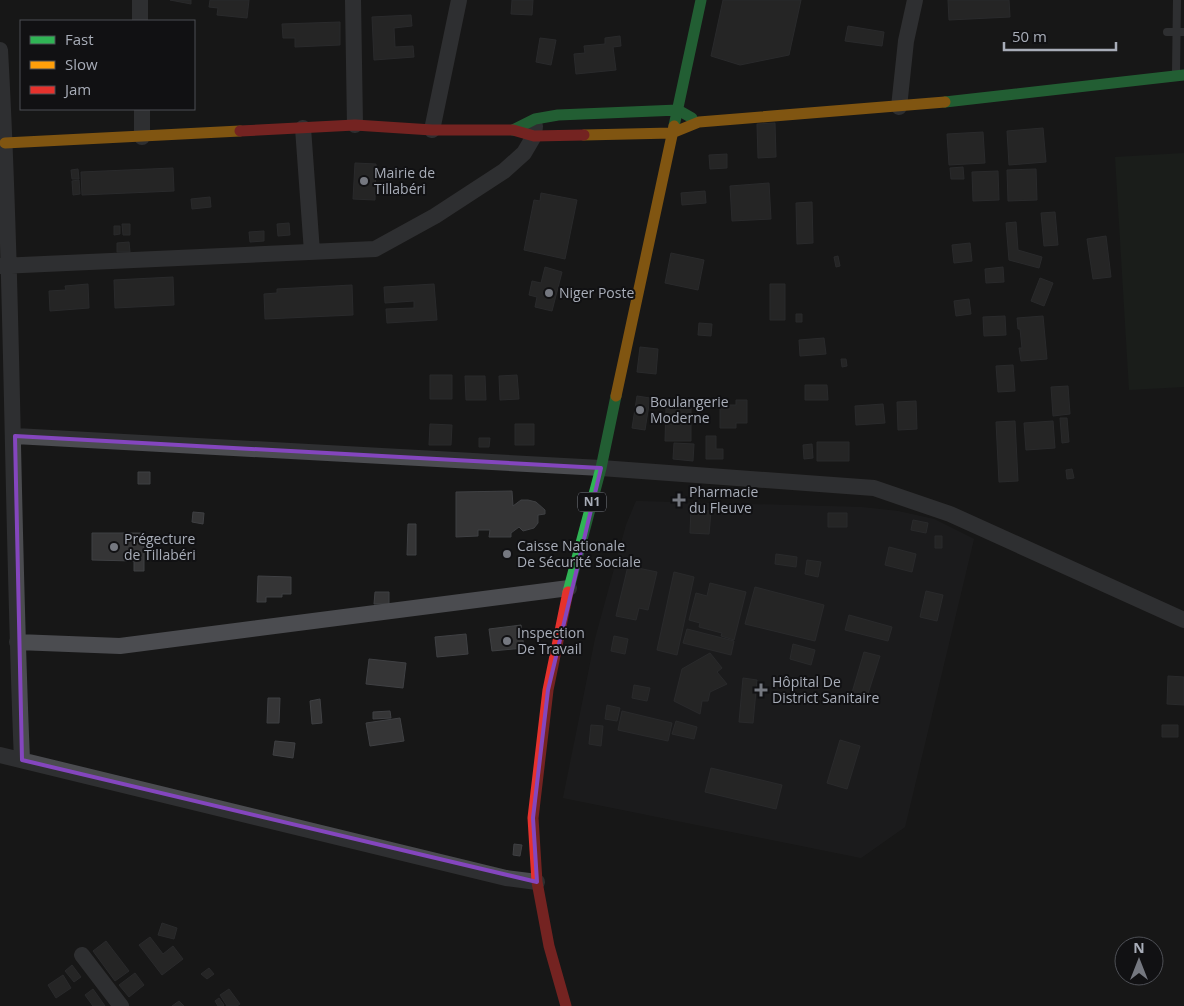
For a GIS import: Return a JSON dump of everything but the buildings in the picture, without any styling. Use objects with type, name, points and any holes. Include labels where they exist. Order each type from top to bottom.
[{"type":"street","points":[[140,0],[140,20]]},
{"type":"street","points":[[353,0],[355,125]]},
{"type":"street","points":[[432,130],[459,0]]},
{"type":"street","name":"N1","points":[[566,1006],[549,946],[537,882],[533,818],[548,690],[569,588],[601,468],[701,0]]},
{"type":"street","points":[[899,107],[906,41],[915,0]]},
{"type":"street","points":[[0,50],[5,143],[5,265],[15,436],[17,642],[22,760]]},
{"type":"street","points":[[5,143],[355,125],[432,130],[513,130],[534,136],[672,133],[699,122],[899,107],[1180,75]]},
{"type":"street","points":[[142,110],[142,137]]},
{"type":"street","points":[[513,130],[535,119],[558,115],[678,110],[699,122]]},
{"type":"street","points":[[5,265],[375,249],[435,216],[504,171],[524,153],[534,136],[535,119]]},
{"type":"street","points":[[303,128],[312,252]]},
{"type":"street","points":[[15,436],[601,468],[874,488],[950,514],[1184,620]]},
{"type":"street","points":[[17,642],[120,646],[569,588]]},
{"type":"street","points":[[0,755],[506,878],[537,882]]},
{"type":"street","points":[[82,955],[121,1006]]},
{"type":"lane","points":[[1177,0],[1180,32],[1180,75]]},
{"type":"lane","points":[[1166,32],[1180,32]]},
{"type":"highlighted area","points":[[15,436],[601,468],[548,690],[533,818],[537,882],[22,760]]},
{"type":"shaded area","points":[[1184,153],[1184,387],[1129,390],[1115,157]]},
{"type":"shaded area","name":"Hôpital De District Sanitaire","points":[[636,501],[861,507],[898,511],[934,519],[974,539],[905,827],[861,858],[563,798],[595,639],[626,525]]},
{"type":"traffic: fast","points":[[674,126],[701,0]]},
{"type":"traffic: fast","points":[[945,102],[1184,75]]},
{"type":"traffic: fast","points":[[513,130],[535,119],[558,115],[678,110],[692,118]]},
{"type":"traffic: fast","points":[[568,592],[601,468],[616,396]]},
{"type":"traffic: slow","points":[[584,135],[672,133],[699,122],[945,102]]},
{"type":"traffic: slow","points":[[616,396],[674,126]]},
{"type":"traffic: slow","points":[[5,143],[240,131]]},
{"type":"traffic: jam","points":[[240,131],[355,125],[432,130],[513,130],[534,136],[584,135]]},
{"type":"traffic: jam","points":[[566,1006],[549,946],[537,882],[533,818],[548,690],[568,592]]},
{"type":"place","name":"Mairie de Tillabéri","points":[[364,181]]},
{"type":"place","name":"Niger Poste","points":[[549,293]]},
{"type":"place","name":"Boulangerie Moderne","points":[[640,410]]},
{"type":"place","name":"Pharmacie du Fleuve","points":[[679,500]]},
{"type":"place","name":"Prégecture de Tillabéri","points":[[114,547]]},
{"type":"place","name":"Caisse Nationale De Sécurité Sociale","points":[[507,554]]},
{"type":"place","name":"Inspection De Travail","points":[[507,641]]},
{"type":"place","name":"Hôpital De District Sanitaire","points":[[761,690]]}]
